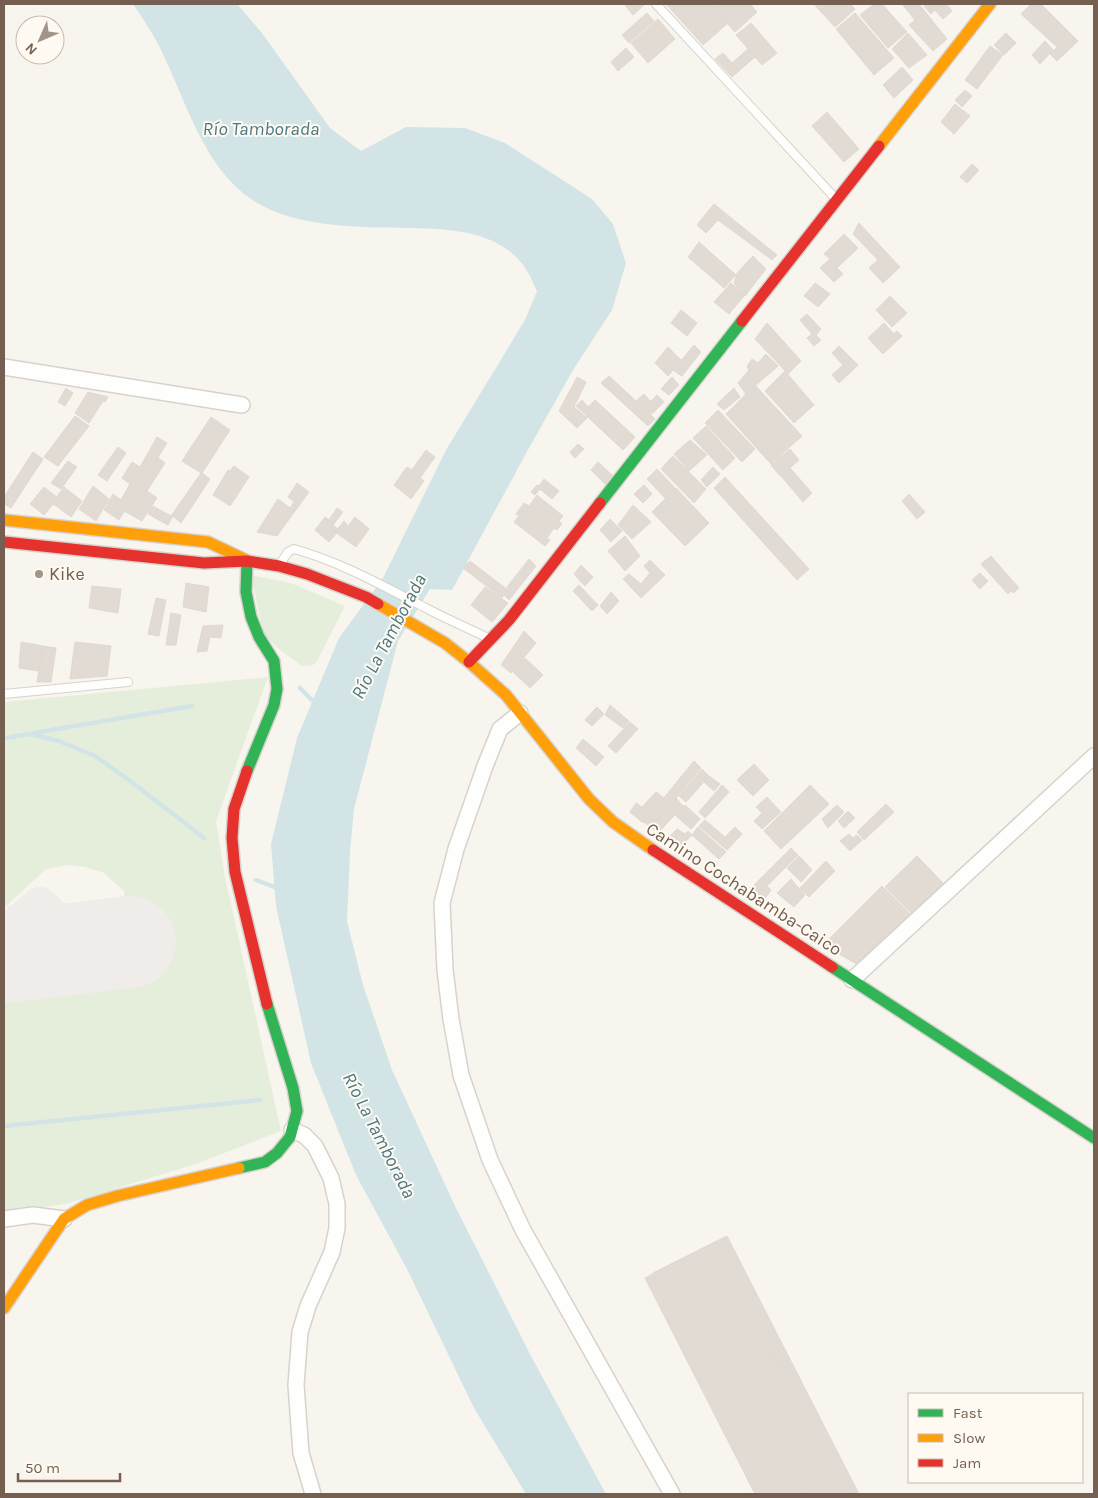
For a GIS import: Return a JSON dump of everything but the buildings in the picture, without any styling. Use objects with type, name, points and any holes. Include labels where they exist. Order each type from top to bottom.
[{"type":"main road","points":[[468,662],[515,612],[990,4]]},
{"type":"main road","points":[[9,521],[208,542],[247,560],[204,563],[9,543],[9,521]]},
{"type":"main road","points":[[4,1308],[64,1219],[87,1205],[117,1196],[265,1162],[277,1153],[290,1137],[297,1111],[293,1088],[266,1001],[236,872],[232,838],[234,809],[251,759],[274,705],[277,689],[274,660],[259,637],[251,617],[246,592],[247,560]]},
{"type":"main road","name":"Camino Cochabamba-Caico","points":[[247,560],[279,566],[332,583],[366,597],[445,644],[506,695],[589,799],[614,822],[661,856],[1094,1138]]},
{"type":"street","points":[[4,368],[242,405]]},
{"type":"street","points":[[520,713],[500,729],[456,849],[442,903],[445,962],[451,1019],[461,1075],[490,1160],[522,1230],[672,1494]]},
{"type":"street","points":[[852,980],[1094,756]]},
{"type":"street","points":[[292,1130],[304,1135],[315,1146],[331,1178],[338,1204],[337,1228],[332,1252],[308,1306],[300,1332],[296,1385],[301,1453],[313,1494]]},
{"type":"street","points":[[4,1219],[33,1215],[64,1219]]},
{"type":"lane","points":[[656,4],[837,201]]},
{"type":"lane","points":[[279,566],[288,552],[294,549],[312,554],[371,579],[428,610],[490,639]]},
{"type":"lane","points":[[4,694],[128,682]]},
{"type":"green space","points":[[255,576],[291,583],[345,606],[317,661],[313,665],[302,666],[280,650],[263,633],[252,579]]},
{"type":"green space","points":[[268,677],[216,821],[225,877],[281,1131],[196,1164],[65,1204],[4,1212],[4,1003],[136,986],[124,891],[104,873],[85,867],[68,865],[46,869],[4,908],[4,702]]},
{"type":"water","name":"Río Tamborada","points":[[133,4],[237,4],[262,33],[330,128],[361,151],[406,127],[465,128],[505,143],[592,199],[613,224],[626,263],[612,310],[573,370],[452,590],[430,589],[398,641],[354,809],[347,921],[363,985],[392,1070],[456,1208],[531,1356],[606,1494],[526,1494],[474,1408],[407,1269],[356,1175],[311,1063],[276,906],[271,844],[297,738],[339,638],[383,578],[446,450],[525,320],[537,291],[525,268],[515,256],[500,245],[483,237],[463,232],[422,228],[363,227],[307,221],[279,213],[254,201],[236,187],[207,150],[157,42]]},
{"type":"waterway","points":[[300,688],[315,703]]},
{"type":"waterway","points":[[34,733],[192,706]]},
{"type":"waterway","points":[[4,738],[31,734],[59,741],[95,756],[204,838]]},
{"type":"waterway","points":[[256,880],[280,889]]},
{"type":"waterway","points":[[4,1126],[260,1100]]},
{"type":"taxiway","points":[[4,936],[40,906],[55,921]]},
{"type":"runway","points":[[4,957],[130,942]]},
{"type":"traffic: fast","points":[[600,503],[742,321]]},
{"type":"traffic: fast","points":[[247,561],[246,592],[251,617],[259,637],[274,661],[277,689],[274,705],[247,771]]},
{"type":"traffic: fast","points":[[832,967],[1094,1138]]},
{"type":"traffic: fast","points":[[239,1168],[265,1162],[277,1153],[290,1137],[297,1111],[293,1088],[267,1004]]},
{"type":"traffic: slow","points":[[879,146],[990,4]]},
{"type":"traffic: slow","points":[[4,520],[208,542],[246,560]]},
{"type":"traffic: slow","points":[[378,604],[445,643],[506,695],[589,799],[613,822],[653,850]]},
{"type":"traffic: slow","points":[[4,1308],[64,1219],[87,1205],[117,1196],[239,1168]]},
{"type":"traffic: jam","points":[[742,321],[879,146]]},
{"type":"traffic: jam","points":[[469,662],[509,620],[600,503]]},
{"type":"traffic: jam","points":[[4,542],[204,563],[247,561],[279,566],[307,574],[366,597],[378,604]]},
{"type":"traffic: jam","points":[[247,771],[234,809],[232,838],[235,872],[267,1004]]},
{"type":"traffic: jam","points":[[653,850],[832,967]]},
{"type":"place","name":"Kike","points":[[39,574]]},
{"type":"water label","name":"Río La Tamborada","points":[[388,636]]},
{"type":"water label","name":"Río La Tamborada","points":[[380,1135]]}]
